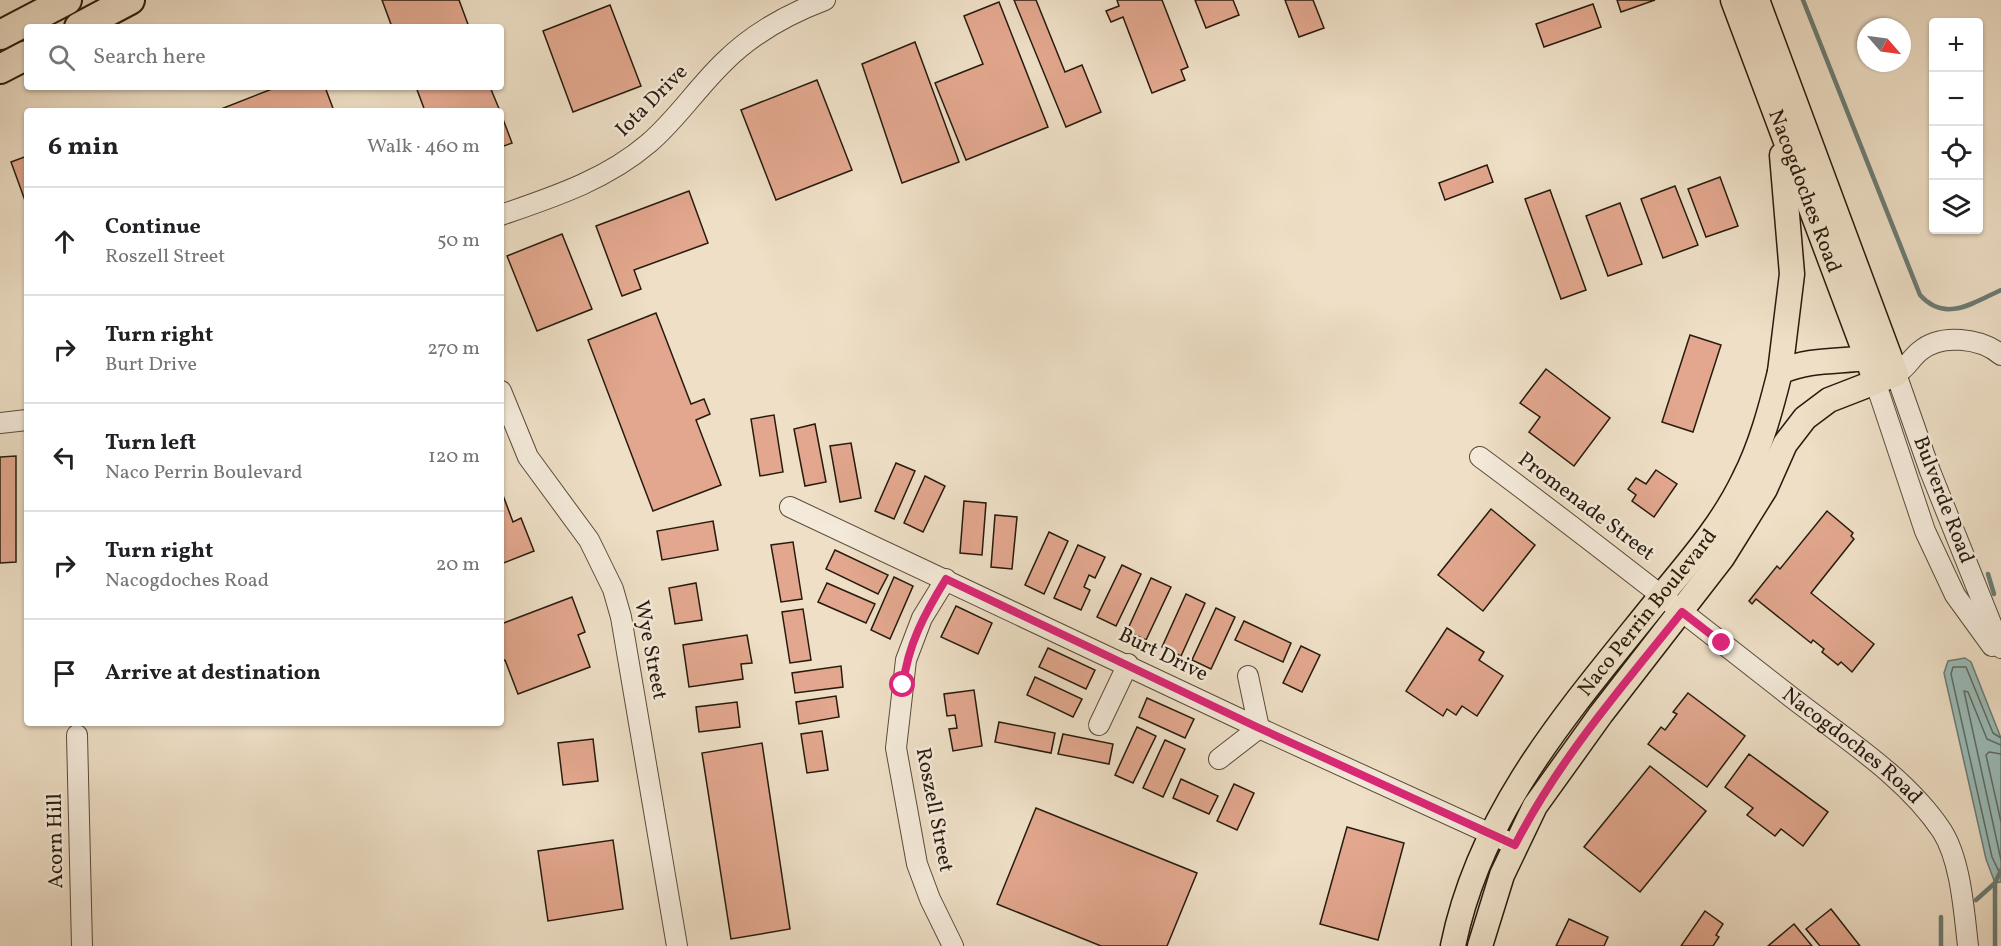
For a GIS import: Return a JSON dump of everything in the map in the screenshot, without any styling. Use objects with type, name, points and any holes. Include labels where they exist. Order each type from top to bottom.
[{"type":"highway","points":[[0,35],[67,0]]},
{"type":"highway","points":[[85,24],[130,0]]},
{"type":"highway","points":[[0,69],[24,57]]},
{"type":"main road","name":"Nacogdoches Road","points":[[1733,0],[1779,125],[1882,367]]},
{"type":"main road","name":"Nacogdoches Road","points":[[1757,0],[1882,367]]},
{"type":"main road","name":"Naco Perrin Boulevard","points":[[1453,946],[1477,866],[1512,792],[1542,749],[1719,522],[1745,479],[1771,407],[1780,372],[1792,274],[1779,125]]},
{"type":"main road","points":[[1780,372],[1804,362],[1882,367]]},
{"type":"main road","name":"Naco Perrin Boulevard","points":[[1480,946],[1502,875],[1535,806],[1563,764],[1682,612],[1747,521],[1765,489],[1785,444],[1805,418],[1882,367]]},
{"type":"street","name":"Iota Drive","points":[[504,214],[587,183],[628,159],[649,143],[723,63],[748,42],[798,11],[825,0]]},
{"type":"street","points":[[1882,367],[1901,351],[1920,351],[1938,342],[1962,339],[1994,349],[2001,355]]},
{"type":"street","name":"Bulverde Road","points":[[1882,367],[1929,471],[2001,648]]},
{"type":"street","name":"Bulverde Road","points":[[1882,367],[1925,531],[1956,595],[2001,657]]},
{"type":"street","name":"Wye Street","points":[[504,398],[528,457],[589,540],[601,562],[621,617],[677,946]]},
{"type":"street","points":[[0,423],[24,420]]},
{"type":"street","name":"Promenade Street","points":[[1480,458],[1662,595]]},
{"type":"street","name":"Burt Drive","points":[[790,507],[1128,664],[1259,728],[1515,845]]},
{"type":"street","name":"Roszell Street","points":[[946,579],[922,618],[906,660],[896,748],[917,864],[953,946]]},
{"type":"street","name":"Nacogdoches Road","points":[[1662,595],[1883,769],[1927,810],[1944,834],[1953,860],[1968,946]]},
{"type":"street","points":[[1099,725],[1128,664]]},
{"type":"street","points":[[1219,759],[1259,728],[1248,676]]},
{"type":"street","name":"Acorn Hill","points":[[77,735],[82,946]]},
{"type":"water","points":[[1965,658],[1971,662],[2001,738],[2001,882],[1995,883],[1986,859],[1944,673],[1948,661]]},
{"type":"building","points":[[382,0],[459,0],[468,24],[391,24]]},
{"type":"building","points":[[1014,0],[1036,0],[1065,72],[1082,65],[1101,112],[1066,127]]},
{"type":"building","points":[[1117,0],[1162,0],[1188,67],[1181,70],[1185,80],[1152,93],[1123,17],[1111,22],[1106,11],[1119,6]]},
{"type":"building","points":[[1195,0],[1233,0],[1239,15],[1206,28]]},
{"type":"building","points":[[1285,0],[1313,0],[1324,28],[1299,37]]},
{"type":"building","points":[[1617,0],[1655,0],[1621,12]]},
{"type":"building","points":[[999,2],[1048,127],[966,160],[935,83],[983,64],[964,16]]},
{"type":"building","points":[[1593,4],[1601,27],[1544,47],[1536,24]]},
{"type":"building","points":[[610,5],[641,86],[573,112],[543,31]]},
{"type":"building","points":[[915,42],[959,162],[902,183],[862,64]]},
{"type":"building","points":[[817,80],[852,170],[776,200],[741,110]]},
{"type":"building","points":[[269,90],[326,90],[333,108],[224,108]]},
{"type":"building","points":[[417,90],[491,90],[499,108],[424,108]]},
{"type":"building","points":[[504,122],[512,143],[504,146]]},
{"type":"building","points":[[24,157],[24,198],[11,162]]},
{"type":"building","points":[[1487,165],[1493,182],[1445,200],[1439,183]]},
{"type":"building","points":[[1720,177],[1738,226],[1706,237],[1688,189]]},
{"type":"building","points":[[1675,186],[1698,245],[1663,258],[1641,199]]},
{"type":"building","points":[[1550,190],[1586,290],[1561,299],[1525,199]]},
{"type":"building","points":[[689,191],[708,243],[634,270],[641,289],[622,296],[596,226]]},
{"type":"building","points":[[1620,203],[1642,264],[1608,276],[1586,216]]},
{"type":"building","points":[[562,234],[592,309],[537,331],[507,256]]},
{"type":"building","points":[[656,313],[691,404],[704,399],[710,414],[696,420],[721,485],[653,511],[588,340]]},
{"type":"building","points":[[1690,335],[1721,345],[1693,432],[1662,422]]},
{"type":"building","points":[[1546,369],[1610,418],[1574,466],[1529,432],[1540,417],[1520,403]]},
{"type":"building","points":[[774,415],[783,472],[760,476],[751,419]]},
{"type":"building","points":[[815,424],[826,482],[805,486],[794,429]]},
{"type":"building","points":[[851,443],[861,498],[840,502],[830,446]]},
{"type":"building","points":[[16,456],[16,562],[0,563],[0,457]]},
{"type":"building","points":[[896,463],[915,471],[894,519],[875,511]]},
{"type":"building","points":[[1656,470],[1677,484],[1654,517],[1632,501],[1636,495],[1628,489],[1636,478],[1646,484]]},
{"type":"building","points":[[925,476],[945,486],[923,532],[904,523]]},
{"type":"building","points":[[504,498],[513,522],[521,518],[534,551],[504,563]]},
{"type":"building","points":[[964,501],[986,503],[982,555],[960,553]]},
{"type":"building","points":[[1491,509],[1535,545],[1483,611],[1438,575]]},
{"type":"building","points":[[1827,511],[1853,533],[1851,536],[1854,539],[1811,593],[1874,644],[1852,672],[1841,662],[1838,665],[1822,652],[1824,649],[1813,640],[1811,643],[1756,599],[1752,604],[1749,601],[1777,566],[1780,569]]},
{"type":"building","points":[[995,515],[1017,517],[1012,569],[991,567]]},
{"type":"building","points":[[713,521],[718,550],[662,560],[657,531]]},
{"type":"building","points":[[1049,532],[1068,541],[1044,594],[1025,585]]},
{"type":"building","points":[[793,542],[802,599],[781,602],[771,545]]},
{"type":"building","points":[[1078,545],[1105,557],[1095,578],[1089,575],[1084,587],[1090,590],[1081,610],[1054,598]]},
{"type":"building","points":[[835,550],[888,575],[878,594],[826,569]]},
{"type":"building","points":[[1122,565],[1141,574],[1116,626],[1097,617]]},
{"type":"building","points":[[894,577],[913,586],[890,639],[871,630]]},
{"type":"building","points":[[1151,578],[1171,587],[1146,640],[1127,631]]},
{"type":"building","points":[[696,583],[702,620],[675,624],[669,588]]},
{"type":"building","points":[[827,583],[875,604],[866,623],[818,602]]},
{"type":"building","points":[[1186,594],[1205,603],[1181,656],[1162,647]]},
{"type":"building","points":[[572,597],[585,632],[578,635],[590,667],[518,694],[504,660],[504,623]]},
{"type":"building","points":[[956,606],[992,623],[978,654],[941,637]]},
{"type":"building","points":[[1216,608],[1235,617],[1211,669],[1192,660]]},
{"type":"building","points":[[803,609],[811,660],[790,663],[782,612]]},
{"type":"building","points":[[1244,621],[1291,643],[1283,662],[1235,640]]},
{"type":"building","points":[[1447,628],[1484,652],[1479,660],[1503,676],[1477,716],[1462,706],[1456,715],[1447,709],[1443,716],[1406,691]]},
{"type":"building","points":[[747,635],[752,663],[741,664],[743,679],[689,687],[683,645]]},
{"type":"building","points":[[1301,646],[1320,655],[1302,692],[1283,683]]},
{"type":"building","points":[[1048,648],[1095,670],[1086,689],[1039,667]]},
{"type":"building","points":[[841,666],[843,687],[795,693],[792,673]]},
{"type":"building","points":[[1035,677],[1082,699],[1073,717],[1027,695]]},
{"type":"building","points":[[974,690],[982,746],[953,751],[949,729],[957,728],[955,715],[947,716],[944,694]]},
{"type":"building","points":[[1688,693],[1745,736],[1707,787],[1648,744],[1661,727],[1665,730],[1677,714],[1673,712]]},
{"type":"building","points":[[836,696],[839,717],[799,724],[796,702]]},
{"type":"building","points":[[1147,698],[1194,719],[1185,738],[1139,717]]},
{"type":"building","points":[[737,702],[740,727],[699,732],[696,707]]},
{"type":"building","points":[[999,722],[1055,733],[1051,753],[995,742]]},
{"type":"building","points":[[1137,727],[1156,736],[1133,783],[1115,775]]},
{"type":"building","points":[[822,731],[828,770],[807,773],[801,734]]},
{"type":"building","points":[[1063,734],[1113,744],[1109,764],[1058,754]]},
{"type":"building","points":[[593,739],[598,781],[563,785],[558,743]]},
{"type":"building","points":[[1165,740],[1185,749],[1163,797],[1143,788]]},
{"type":"building","points":[[762,743],[790,929],[731,939],[702,753]]},
{"type":"building","points":[[1749,754],[1828,812],[1803,846],[1781,829],[1775,836],[1747,815],[1753,808],[1725,787]]},
{"type":"building","points":[[1650,766],[1706,811],[1640,892],[1584,847]]},
{"type":"building","points":[[1181,779],[1218,796],[1209,814],[1173,798]]},
{"type":"building","points":[[1234,784],[1254,793],[1237,830],[1217,821]]},
{"type":"building","points":[[1036,808],[1197,873],[1167,946],[1101,946],[997,904]]},
{"type":"building","points":[[1347,827],[1404,843],[1378,940],[1320,924]]},
{"type":"building","points":[[613,840],[623,909],[548,921],[538,851]]},
{"type":"building","points":[[1831,909],[1860,946],[1820,946],[1806,929]]},
{"type":"building","points":[[1705,911],[1723,924],[1716,935],[1719,937],[1713,946],[1681,946]]},
{"type":"building","points":[[1569,919],[1608,937],[1604,946],[1556,946]]},
{"type":"building","points":[[1794,924],[1812,946],[1768,946]]},
{"type":"waterway","points":[[1803,0],[1920,295],[1939,308],[1949,309],[1970,305],[2001,290]]},
{"type":"waterway","points":[[1988,574],[1994,594]]},
{"type":"waterway","points":[[1995,946],[1995,883],[2001,870]]},
{"type":"waterway","points":[[1976,900],[1995,883]]},
{"type":"waterway","points":[[1941,917],[1941,946]]},
{"type":"route","points":[[903,685],[906,660],[922,618],[946,579],[1259,728],[1515,845],[1535,806],[1563,764],[1682,612],[1722,643]]}]
